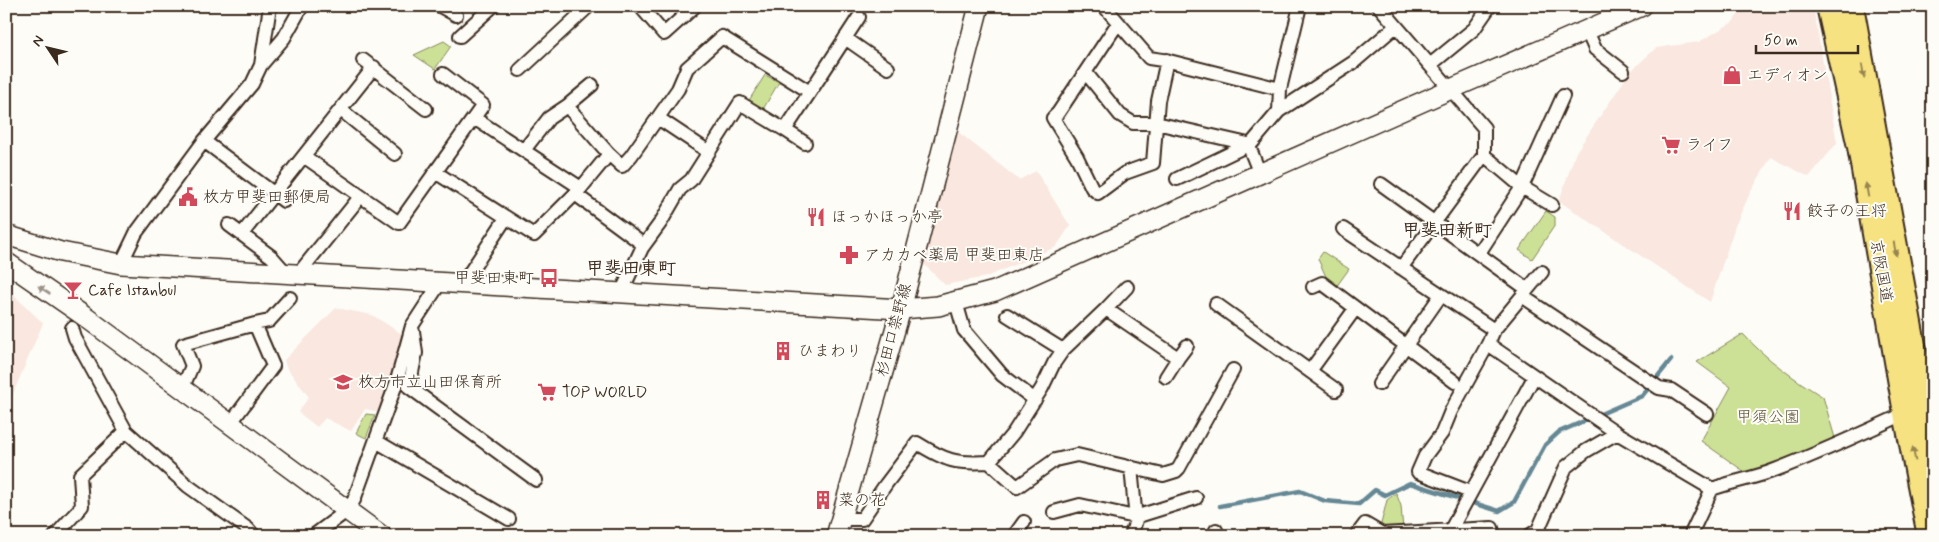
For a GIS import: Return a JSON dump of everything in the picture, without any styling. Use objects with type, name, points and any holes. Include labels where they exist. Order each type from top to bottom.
[{"type":"highway","name":"京阪国道","points":[[1829,6],[1860,147],[1906,413],[1930,536]]},
{"type":"highway","name":"京阪国道","points":[[1851,6],[1927,387],[1933,454]]},
{"type":"street","points":[[261,65],[270,6]]},
{"type":"street","points":[[121,264],[136,233],[204,141],[252,84],[261,65],[284,38],[302,6]]},
{"type":"street","points":[[440,6],[456,15]]},
{"type":"street","points":[[460,36],[493,6]]},
{"type":"street","points":[[520,70],[557,29],[589,6]]},
{"type":"street","points":[[640,6],[664,34],[695,6]]},
{"type":"street","name":"杉田口禁野線","points":[[839,528],[901,309],[979,6]]},
{"type":"street","points":[[1104,6],[1149,58],[1167,60],[1280,89]]},
{"type":"street","points":[[1279,111],[1280,89],[1300,6]]},
{"type":"street","points":[[1379,6],[1484,128],[1484,154],[1401,268]]},
{"type":"street","points":[[1430,65],[1474,29],[1490,6]]},
{"type":"street","points":[[6,235],[61,252],[121,264],[440,283],[463,282],[477,285],[621,294],[901,309],[938,306],[995,291],[1642,6]]},
{"type":"street","points":[[785,130],[859,17]]},
{"type":"street","points":[[1118,24],[1086,73],[1053,118],[1077,157],[1092,188],[1098,192],[1125,173],[1153,163],[1158,101],[1167,60]]},
{"type":"street","points":[[1176,179],[1252,143],[1279,111],[1354,62],[1396,26]]},
{"type":"street","points":[[1587,31],[1595,49],[1623,70]]},
{"type":"street","points":[[567,106],[622,166],[678,89],[687,68],[722,38],[810,92]]},
{"type":"street","points":[[845,38],[888,68]]},
{"type":"street","points":[[363,60],[426,109]]},
{"type":"street","points":[[242,234],[280,197],[305,157],[374,67]]},
{"type":"street","points":[[1086,73],[1120,115],[1133,123],[1156,123],[1248,144]]},
{"type":"street","points":[[305,157],[399,223],[483,105],[443,74]]},
{"type":"street","points":[[524,150],[548,118],[567,106],[592,84]]},
{"type":"street","points":[[1479,253],[1522,187],[1563,96]]},
{"type":"street","points":[[621,294],[644,245],[661,222],[680,189],[691,180],[740,103],[805,143]]},
{"type":"street","points":[[341,110],[395,154]]},
{"type":"street","points":[[474,118],[524,150],[644,245]]},
{"type":"street","points":[[658,118],[709,152]]},
{"type":"street","points":[[204,141],[280,197]]},
{"type":"street","points":[[1248,144],[1260,174]]},
{"type":"street","points":[[435,172],[534,235],[578,191],[609,154]]},
{"type":"street","points":[[1484,154],[1522,187],[1552,205]]},
{"type":"street","points":[[1381,184],[1479,253],[1524,292],[1646,380],[1659,388],[1671,390],[1707,414]]},
{"type":"street","points":[[293,274],[360,197]]},
{"type":"street","points":[[463,282],[506,218]]},
{"type":"street","points":[[230,225],[293,274]]},
{"type":"street","points":[[1343,229],[1494,330]]},
{"type":"street","points":[[6,262],[78,322],[182,389],[382,536]]},
{"type":"street","points":[[1467,498],[1418,472],[1425,456],[1442,433],[1451,411],[1494,330],[1542,272]]},
{"type":"street","points":[[313,536],[348,510],[376,441],[396,384],[412,326],[440,283]]},
{"type":"street","points":[[1313,287],[1322,283],[1455,382]]},
{"type":"street","points":[[989,462],[1014,432],[1035,400],[1054,363],[1063,350],[1127,287]]},
{"type":"street","points":[[1379,384],[1442,295]]},
{"type":"street","points":[[182,389],[192,366],[183,344],[269,321],[290,298]]},
{"type":"street","points":[[956,302],[964,330],[1002,375],[1035,400]]},
{"type":"street","points":[[1216,304],[1336,390]]},
{"type":"street","points":[[1106,309],[1178,358]]},
{"type":"street","points":[[1310,371],[1355,309]]},
{"type":"street","points":[[1007,314],[1063,350]]},
{"type":"street","points":[[78,322],[75,338],[126,431],[188,486],[248,529],[254,536]]},
{"type":"street","points":[[230,424],[273,366],[255,324]]},
{"type":"street","points":[[412,326],[416,353],[409,388],[536,480]]},
{"type":"street","points":[[1488,344],[1617,434],[1712,489],[1773,471],[1906,413],[1927,387]]},
{"type":"street","points":[[1166,377],[1187,346]]},
{"type":"street","points":[[839,528],[862,519],[917,443],[954,462],[989,462],[1017,487],[1055,460],[1077,455],[1163,475],[1176,471],[1233,370]]},
{"type":"street","points":[[1450,531],[1534,377]]},
{"type":"street","points":[[55,536],[82,506],[80,475],[126,431]]},
{"type":"street","points":[[1529,536],[1538,530],[1566,467],[1586,451],[1617,434]]},
{"type":"street","points":[[376,441],[508,519]]},
{"type":"street","points":[[1131,467],[1135,517],[1131,536]]},
{"type":"street","points":[[1690,536],[1712,489]]},
{"type":"street","points":[[1054,512],[1080,504],[1135,517],[1196,498]]},
{"type":"street","points":[[1014,536],[1024,522]]},
{"type":"street","points":[[1356,536],[1365,524],[1382,534],[1492,528],[1494,536]]},
{"type":"shaded area","points":[[1744,6],[1813,6],[1837,143],[1809,177],[1771,157],[1750,193],[1735,226],[1710,302],[1559,201],[1576,152],[1630,72],[1656,48],[1699,42],[1733,22]]},
{"type":"shaded area","points":[[953,128],[1019,180],[1036,171],[1070,226],[1056,247],[986,277],[945,285],[919,259]]},
{"type":"shaded area","points":[[6,288],[43,323],[6,410]]},
{"type":"shaded area","name":"枚方市立山田保育所","points":[[336,308],[372,315],[402,334],[381,412],[365,409],[351,431],[325,418],[317,427],[298,412],[309,397],[286,367],[284,360]]},
{"type":"green space","points":[[444,41],[451,46],[435,69],[414,55]]},
{"type":"green space","points":[[765,75],[779,82],[762,111],[748,102]]},
{"type":"green space","points":[[1546,211],[1555,217],[1555,225],[1532,259],[1519,250]]},
{"type":"green space","points":[[1323,252],[1349,269],[1336,287],[1328,281],[1318,259]]},
{"type":"green space","name":"甲須公園","points":[[1743,334],[1781,368],[1823,397],[1835,438],[1774,464],[1745,472],[1701,441],[1731,387],[1697,362]]},
{"type":"green space","points":[[366,414],[375,415],[366,438],[356,433]]},
{"type":"green space","points":[[1396,493],[1401,506],[1403,530],[1380,528],[1387,500]]},
{"type":"waterway","points":[[1220,506],[1300,491],[1325,501],[1359,504],[1375,490],[1385,495],[1410,483],[1499,511],[1514,502],[1545,445],[1559,432],[1642,396],[1671,360]]},
{"type":"place","name":"エディオン","points":[[1732,75]]},
{"type":"place","name":"ライフ","points":[[1671,145]]},
{"type":"place","name":"枚方甲斐田郵便局","points":[[188,197]]},
{"type":"place","name":"餃子の王将","points":[[1792,211]]},
{"type":"place","name":"ほっかほっか亭","points":[[816,217]]},
{"type":"place","name":"アカカベ薬局 甲斐田東店","points":[[849,255]]},
{"type":"place","name":"甲斐田東町","points":[[549,278]]},
{"type":"place","name":"Cafe Istanbul","points":[[73,290]]},
{"type":"place","name":"ひまわり","points":[[783,351]]},
{"type":"place","name":"枚方市立山田保育所","points":[[343,382]]},
{"type":"place","name":"TOP WORLD","points":[[547,392]]},
{"type":"place","name":"菜の花","points":[[823,500]]},
{"type":"district","name":"甲斐田新町","points":[[1447,231]]},
{"type":"district","name":"甲斐田東町","points":[[631,269]]}]
